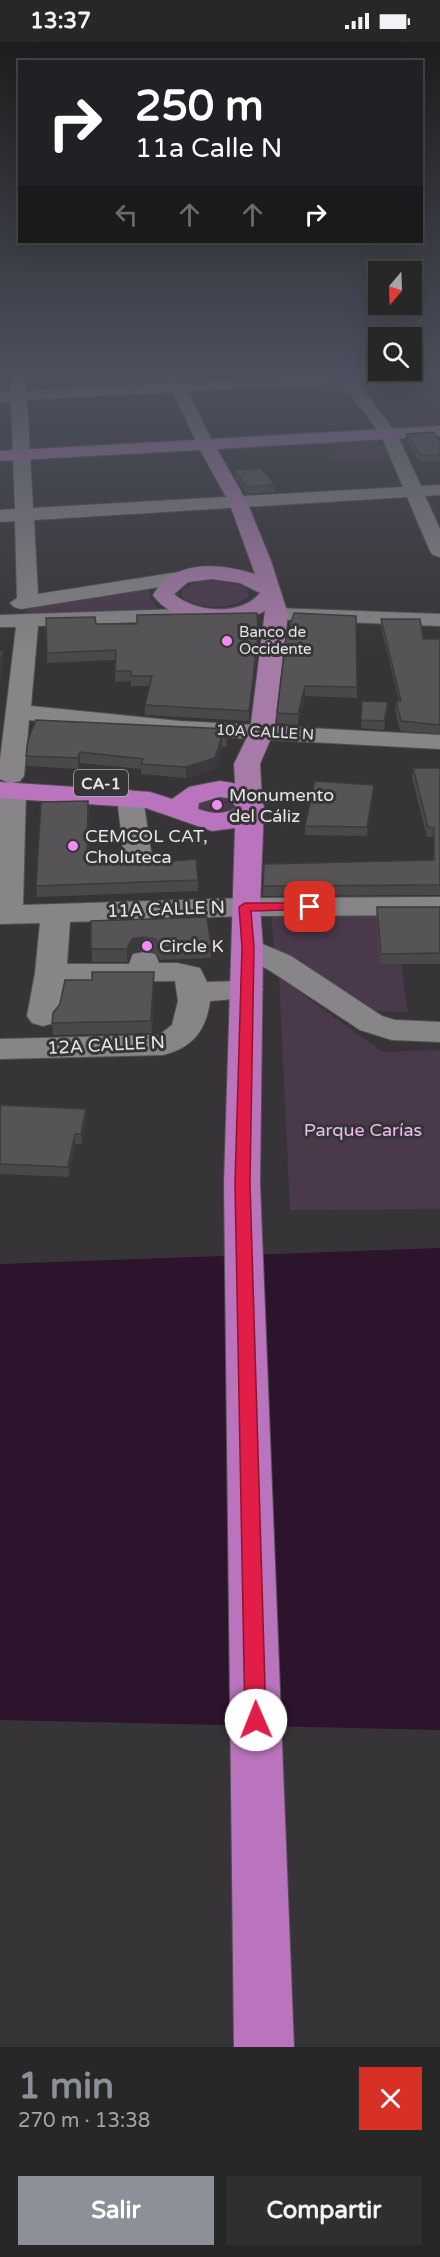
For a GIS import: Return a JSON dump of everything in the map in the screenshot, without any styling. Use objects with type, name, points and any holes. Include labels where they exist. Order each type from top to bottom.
[{"type":"highway","name":"CA-1","points":[[6,783],[233,791],[249,806],[245,898],[248,947],[242,1183],[264,2047]]},
{"type":"highway","name":"CA-1","points":[[6,783],[150,800],[212,823],[236,847],[245,898]]},
{"type":"highway","points":[[186,813],[183,803],[187,798],[206,790]]},
{"type":"highway","points":[[212,823],[234,820],[249,806]]},
{"type":"main road","points":[[219,469],[238,502],[259,556],[272,599],[262,731],[247,764],[249,806]]},
{"type":"main road","points":[[259,556],[237,568],[193,575],[165,588],[163,595],[168,602],[178,608],[221,614],[272,599]]},
{"type":"main road","points":[[193,575],[234,574],[255,579],[272,599]]},
{"type":"main road","points":[[206,790],[247,764]]},
{"type":"street","points":[[4,915],[6,783],[19,712],[28,611],[23,469]]},
{"type":"street","points":[[405,469],[437,531],[440,550]]},
{"type":"street","points":[[0,516],[440,490]]},
{"type":"street","points":[[0,621],[28,611],[193,575]]},
{"type":"street","points":[[272,599],[440,620]]},
{"type":"street","points":[[0,604],[28,611],[221,614]]},
{"type":"street","name":"10A CALLE N","points":[[19,712],[180,728],[440,742]]},
{"type":"street","points":[[130,798],[139,865]]},
{"type":"street","name":"11A CALLE N","points":[[4,915],[56,913],[142,944],[245,898],[440,906]]},
{"type":"street","points":[[43,1016],[51,973],[56,913]]},
{"type":"street","points":[[51,973],[142,944],[177,972],[189,975],[194,992],[247,990]]},
{"type":"street","points":[[248,947],[280,963],[371,1023],[392,1030],[440,1032]]},
{"type":"street","name":"12A CALLE N","points":[[0,1049],[163,1045],[181,1037],[194,1012],[194,992]]},
{"type":"green space","points":[[219,580],[246,587],[249,596],[234,604],[216,607],[197,604],[182,597],[183,588],[197,582]]},
{"type":"green space","points":[[150,585],[150,598],[160,612],[27,616],[26,605]]},
{"type":"green space","points":[[198,796],[236,796],[239,812],[200,815],[193,799]]},
{"type":"green space","points":[[271,915],[394,915],[408,1012],[369,1011],[275,956]]},
{"type":"green space","name":"Parque Carías","points":[[279,977],[382,1052],[440,1050],[440,1209],[290,1210]]},
{"type":"shaded area","points":[[440,1248],[440,1730],[0,1720],[0,1264]]},
{"type":"building","points":[[261,469],[275,485],[246,487],[235,470]]},
{"type":"building","points":[[257,613],[258,636],[249,711],[145,705],[152,676],[131,676],[131,671],[115,671],[116,650],[47,653],[46,618],[95,617],[96,624],[137,624],[137,615]]},
{"type":"building","points":[[294,613],[356,616],[357,687],[305,686],[298,714],[277,713],[286,638]]},
{"type":"building","points":[[381,619],[420,619],[423,639],[440,639],[440,725],[401,721],[396,701],[401,701]]},
{"type":"building","points":[[0,651],[3,651],[0,669]]},
{"type":"building","points":[[362,701],[388,702],[384,721],[361,720]]},
{"type":"building","points":[[36,720],[228,729],[226,737],[222,736],[215,758],[186,767],[141,764],[143,759],[80,752],[78,758],[26,756],[28,740]]},
{"type":"building","points":[[413,768],[440,768],[440,885],[263,886],[264,864],[434,860],[434,828],[428,827]]},
{"type":"building","points":[[315,781],[374,785],[367,827],[305,826]]},
{"type":"building","points":[[88,801],[87,863],[139,864],[196,859],[198,880],[36,886],[41,802]]},
{"type":"building","points":[[377,907],[440,907],[440,953],[381,954]]},
{"type":"building","points":[[207,917],[211,946],[160,947],[155,939],[143,937],[132,939],[127,949],[91,949],[91,921]]},
{"type":"building","points":[[92,972],[154,972],[151,1021],[52,1023],[53,1013],[60,1004],[65,980],[92,980]]},
{"type":"building","points":[[1,1105],[86,1109],[81,1134],[75,1134],[68,1167],[0,1164]]},
{"type":"place","name":"Banco de Occidente","points":[[227,641]]},
{"type":"place","name":"Monumento del Cáliz","points":[[217,805]]},
{"type":"place","name":"CEMCOL CAT, Choluteca","points":[[73,846]]},
{"type":"place","name":"Circle K","points":[[147,946]]},
{"type":"route","points":[[256,1720],[242,1183],[248,947],[245,907],[310,907]]}]
